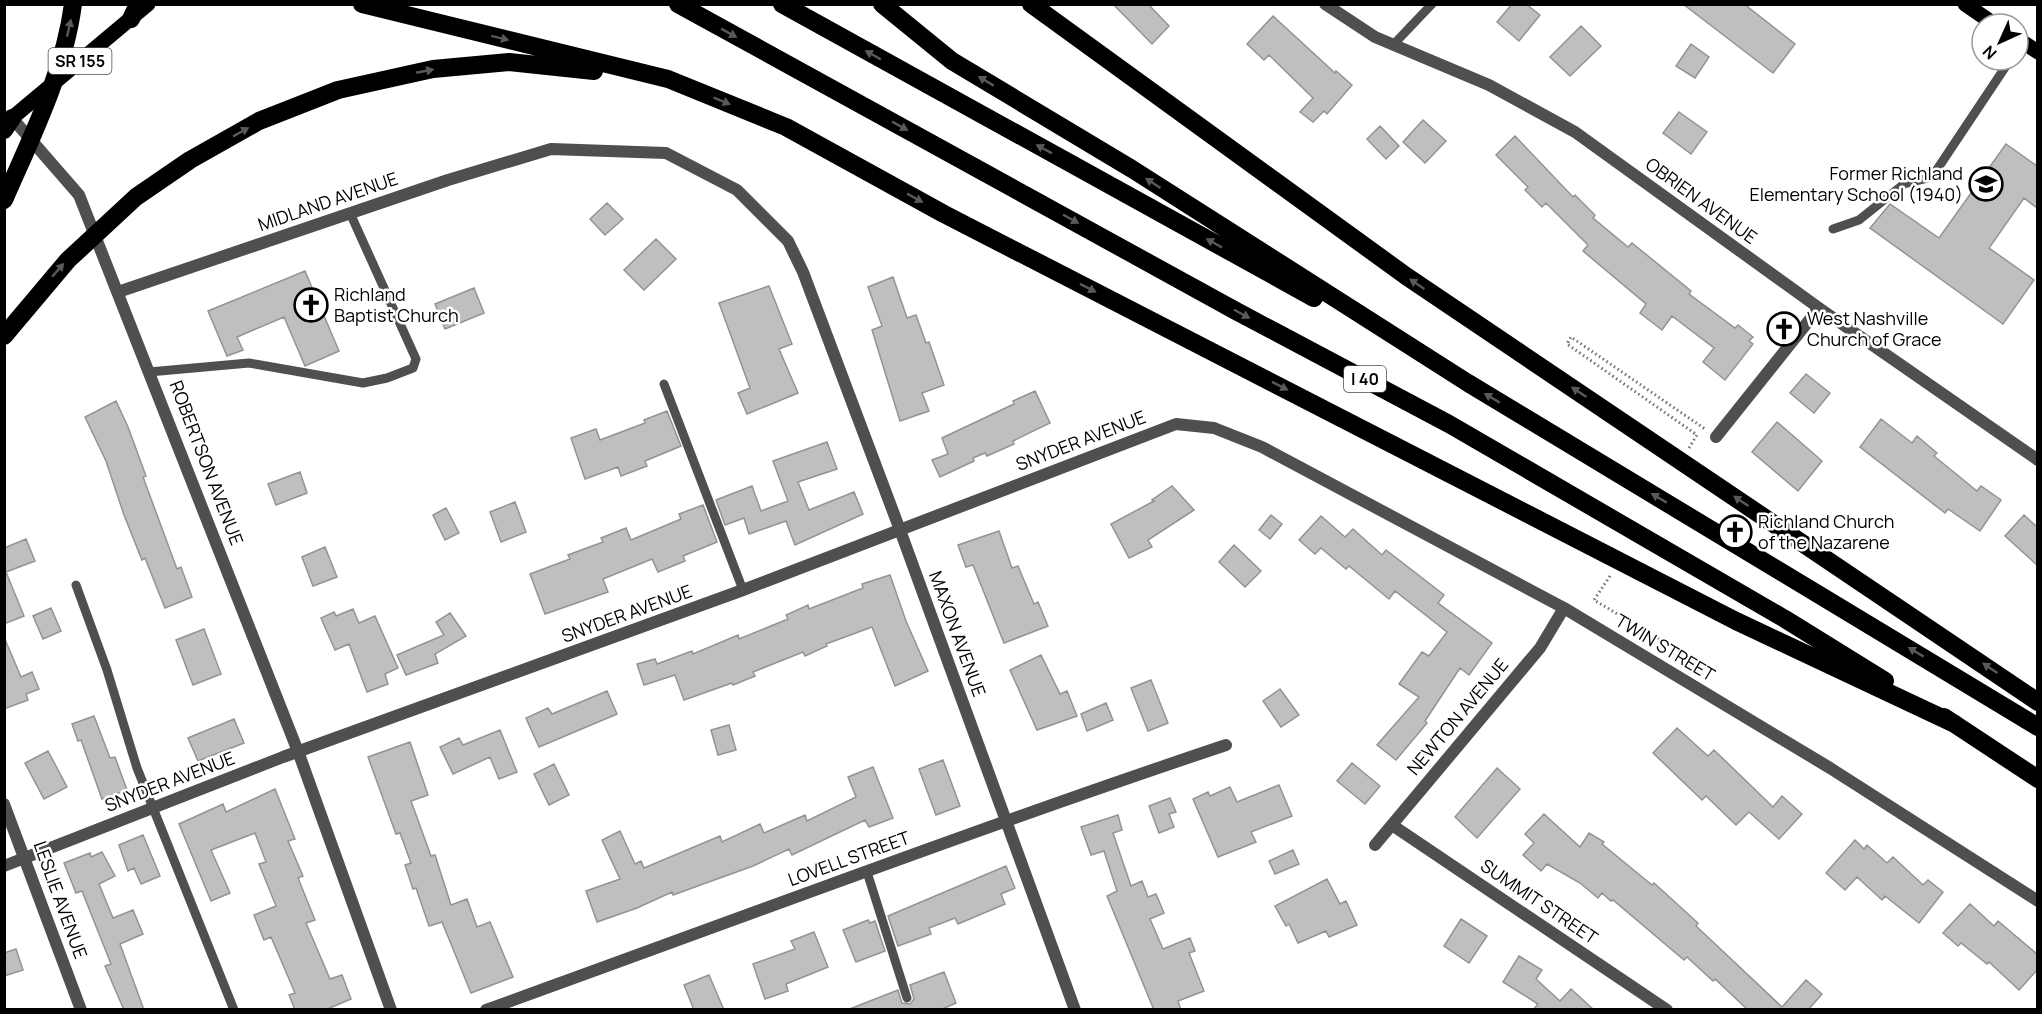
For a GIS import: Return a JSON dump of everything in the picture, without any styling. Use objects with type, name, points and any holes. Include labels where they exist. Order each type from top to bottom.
[{"type":"highway","points":[[4,201],[42,114],[70,29],[73,4]]},
{"type":"highway","points":[[362,4],[668,80],[786,127],[944,214],[1736,621],[1955,724]]},
{"type":"highway","name":"I 40","points":[[678,4],[1236,311],[1449,423],[1785,619],[1955,724],[2037,779]]},
{"type":"highway","name":"I 40","points":[[782,4],[1468,383],[2037,728]]},
{"type":"highway","points":[[882,4],[952,61],[1132,169],[1468,383]]},
{"type":"highway","points":[[1031,4],[1406,276],[2037,702]]},
{"type":"highway","points":[[4,336],[20,314],[68,260],[136,197],[190,160],[259,122],[338,90],[434,69],[509,62],[668,80]]},
{"type":"main road","name":"ROBERTSON AVENUE","points":[[6,120],[134,12],[148,4]]},
{"type":"street","name":"OBRIEN AVENUE","points":[[1324,4],[1375,37],[1489,86],[1575,132],[1819,308],[2037,460]]},
{"type":"street","name":"ROBERTSON AVENUE","points":[[6,120],[79,195],[299,754],[391,1010]]},
{"type":"street","name":"MIDLAND AVENUE","points":[[118,292],[448,180],[551,150],[666,153],[736,190],[788,241],[803,272]]},
{"type":"street","name":"MAXON AVENUE","points":[[803,272],[1075,1010]]},
{"type":"street","points":[[1716,437],[1819,308]]},
{"type":"street","name":"SNYDER AVENUE","points":[[4,866],[283,757],[299,754],[743,590],[1176,424],[1214,428],[1262,447]]},
{"type":"street","name":"TWIN STREET","points":[[1262,447],[1564,608],[1830,768],[2037,901]]},
{"type":"street","name":"NEWTON AVENUE","points":[[1374,845],[1540,648],[1564,608]]},
{"type":"street","name":"LOVELL STREET","points":[[486,1010],[867,872],[1005,819],[1226,745]]},
{"type":"street","name":"LESLIE AVENUE","points":[[5,805],[81,1010]]},
{"type":"street","name":"SUMMIT STREET","points":[[1392,825],[1667,1010]]},
{"type":"lane","points":[[1393,45],[1432,4]]},
{"type":"lane","points":[[1833,229],[1859,220],[1905,184],[1932,177],[2002,72]]},
{"type":"lane","points":[[149,372],[249,363],[363,383],[387,378],[413,368],[416,359],[350,213]]},
{"type":"lane","points":[[664,384],[743,590]]},
{"type":"lane","points":[[76,585],[153,808],[234,1010]]},
{"type":"lane","points":[[867,872],[907,998]]},
{"type":"path","points":[[1697,435],[1567,344],[1571,337],[1716,437]]},
{"type":"building","points":[[1113,4],[1148,4],[1169,26],[1152,44]]},
{"type":"building","points":[[1512,4],[1526,4],[1540,15],[1519,41],[1497,22]]},
{"type":"building","points":[[1683,4],[1744,4],[1795,44],[1773,73]]},
{"type":"building","points":[[1273,16],[1335,73],[1336,71],[1352,85],[1327,114],[1324,111],[1313,122],[1300,112],[1313,98],[1269,55],[1264,60],[1247,44]]},
{"type":"building","points":[[1581,26],[1601,46],[1570,76],[1550,57]]},
{"type":"building","points":[[1691,44],[1709,57],[1695,78],[1676,66]]},
{"type":"building","points":[[1679,112],[1707,132],[1691,154],[1663,133]]},
{"type":"building","points":[[1423,120],[1446,141],[1425,163],[1403,142]]},
{"type":"building","points":[[1380,126],[1399,146],[1386,159],[1367,139]]},
{"type":"building","points":[[1515,136],[1573,197],[1575,195],[1595,215],[1593,218],[1628,247],[1632,243],[1691,291],[1689,294],[1735,328],[1738,325],[1753,337],[1749,341],[1753,344],[1725,380],[1703,362],[1714,348],[1672,316],[1662,330],[1640,313],[1646,304],[1583,251],[1588,245],[1546,203],[1542,207],[1525,190],[1528,187],[1496,155]]},
{"type":"building","points":[[2006,144],[2037,166],[2037,208],[2024,198],[1989,248],[2034,280],[2003,324],[1870,228],[1890,204],[1939,238]]},
{"type":"building","points":[[607,203],[623,219],[605,235],[590,219]]},
{"type":"building","points":[[656,239],[676,259],[644,290],[624,270]]},
{"type":"building","points":[[305,271],[339,351],[305,366],[284,317],[237,337],[243,350],[227,356],[208,311]]},
{"type":"building","points":[[893,277],[907,318],[916,315],[926,343],[929,342],[944,385],[922,393],[929,411],[900,421],[872,330],[882,326],[868,287]]},
{"type":"building","points":[[769,286],[792,344],[779,349],[798,393],[747,414],[738,393],[750,388],[719,303]]},
{"type":"building","points":[[474,288],[484,313],[445,329],[435,304]]},
{"type":"building","points":[[1806,374],[1830,393],[1814,413],[1790,393]]},
{"type":"building","points":[[1035,391],[1050,423],[1013,441],[1014,444],[987,456],[985,453],[973,458],[974,461],[940,477],[932,460],[948,454],[942,438],[1014,404],[1013,401]]},
{"type":"building","points":[[116,401],[146,476],[143,477],[177,569],[181,567],[192,597],[165,608],[145,558],[142,560],[106,461],[85,417]]},
{"type":"building","points":[[667,411],[681,446],[645,461],[647,466],[621,476],[618,467],[585,479],[571,438],[596,429],[600,440],[645,423],[644,420]]},
{"type":"building","points":[[1881,419],[1912,443],[1917,436],[1937,453],[1934,456],[1977,491],[1981,486],[2001,500],[1980,531],[1948,509],[1945,513],[1860,447]]},
{"type":"building","points":[[1777,422],[1822,461],[1798,491],[1752,452]]},
{"type":"building","points":[[827,442],[837,469],[798,482],[809,510],[854,492],[863,514],[795,545],[786,521],[749,534],[744,518],[725,525],[716,500],[752,486],[761,511],[788,501],[773,461]]},
{"type":"building","points":[[300,472],[307,493],[276,505],[268,484]]},
{"type":"building","points":[[1172,486],[1194,510],[1148,540],[1152,547],[1129,558],[1111,524],[1154,501],[1152,500]]},
{"type":"building","points":[[515,502],[526,532],[501,542],[490,512]]},
{"type":"building","points":[[703,505],[717,542],[683,556],[685,561],[658,572],[652,559],[603,579],[608,592],[545,614],[530,574],[570,559],[568,555],[603,542],[601,538],[626,528],[631,540],[681,519],[679,514]]},
{"type":"building","points":[[446,508],[459,533],[445,540],[433,515]]},
{"type":"building","points":[[1271,515],[1282,524],[1270,539],[1259,530]]},
{"type":"building","points":[[2024,515],[2037,527],[2037,565],[2005,536]]},
{"type":"building","points":[[1321,516],[1345,537],[1353,529],[1382,555],[1386,550],[1444,595],[1438,603],[1492,643],[1469,675],[1460,668],[1425,721],[1427,723],[1396,760],[1377,745],[1419,697],[1399,684],[1422,652],[1429,656],[1447,632],[1395,591],[1389,599],[1349,566],[1346,569],[1321,548],[1315,554],[1299,540]]},
{"type":"building","points":[[999,531],[1012,568],[1018,566],[1034,604],[1038,602],[1048,626],[1004,643],[973,565],[966,567],[958,545]]},
{"type":"building","points":[[26,539],[35,561],[6,572],[24,616],[4,624],[4,548]]},
{"type":"building","points":[[1234,545],[1261,571],[1245,587],[1219,562]]},
{"type":"building","points":[[325,547],[337,577],[313,586],[302,557]]},
{"type":"building","points":[[890,575],[906,621],[928,671],[895,686],[872,627],[826,644],[827,646],[805,656],[803,652],[753,672],[755,676],[733,685],[732,683],[684,700],[675,675],[644,685],[637,664],[655,659],[657,664],[692,651],[693,654],[738,635],[739,639],[788,619],[786,615],[808,605],[809,609],[863,588],[862,584]]},
{"type":"building","points":[[51,608],[61,631],[43,639],[33,616]]},
{"type":"building","points":[[353,609],[359,623],[375,616],[398,668],[385,674],[388,684],[367,692],[349,644],[335,650],[321,618],[334,612],[336,616]]},
{"type":"building","points":[[450,613],[466,636],[435,654],[438,663],[406,675],[397,655],[444,635],[436,622]]},
{"type":"building","points":[[204,629],[221,674],[193,685],[176,640]]},
{"type":"building","points":[[4,637],[21,677],[32,672],[39,689],[26,694],[28,700],[4,709]]},
{"type":"building","points":[[1041,655],[1060,694],[1067,691],[1077,716],[1037,730],[1010,670]]},
{"type":"building","points":[[1151,680],[1168,723],[1148,731],[1131,688]]},
{"type":"building","points":[[1280,689],[1299,715],[1281,727],[1263,701]]},
{"type":"building","points":[[607,691],[617,714],[539,747],[526,718],[548,708],[552,714]]},
{"type":"building","points":[[1106,703],[1113,720],[1087,731],[1081,714]]},
{"type":"building","points":[[94,716],[110,758],[115,757],[127,790],[102,799],[81,740],[78,741],[72,724]]},
{"type":"building","points":[[234,719],[244,743],[198,761],[188,738]]},
{"type":"building","points":[[729,725],[736,750],[718,755],[711,730]]},
{"type":"building","points":[[1677,728],[1708,756],[1714,750],[1773,807],[1782,796],[1802,814],[1779,839],[1749,812],[1736,825],[1706,796],[1702,800],[1653,753]]},
{"type":"building","points":[[500,730],[517,772],[499,779],[490,757],[453,774],[440,747],[459,738],[463,745]]},
{"type":"building","points":[[410,742],[428,795],[411,801],[431,856],[435,855],[451,905],[467,899],[477,927],[490,922],[513,977],[471,993],[442,922],[429,926],[416,888],[413,889],[405,865],[411,863],[400,833],[396,834],[368,757]]},
{"type":"building","points":[[48,751],[67,787],[44,799],[25,763]]},
{"type":"building","points":[[943,760],[960,806],[936,815],[919,769]]},
{"type":"building","points":[[1352,763],[1380,786],[1365,804],[1337,781]]},
{"type":"building","points":[[554,764],[569,795],[549,805],[534,774]]},
{"type":"building","points":[[873,767],[893,818],[869,827],[865,820],[792,855],[789,849],[753,866],[673,895],[672,892],[637,908],[597,922],[586,891],[620,879],[602,840],[620,831],[635,864],[641,861],[644,868],[720,836],[722,842],[760,824],[764,833],[805,815],[807,821],[856,797],[848,777]]},
{"type":"building","points":[[1497,768],[1520,789],[1477,838],[1455,817]]},
{"type":"building","points":[[1279,785],[1292,816],[1251,832],[1256,842],[1218,857],[1193,799],[1208,792],[1210,796],[1230,787],[1237,802]]},
{"type":"building","points":[[275,789],[295,839],[288,841],[303,876],[298,878],[315,920],[306,923],[330,979],[342,975],[351,999],[325,1010],[295,1010],[289,995],[295,993],[271,937],[264,940],[254,915],[276,906],[259,864],[266,862],[255,833],[211,850],[230,893],[211,901],[179,824],[223,804],[226,812]]},
{"type":"building","points":[[1170,798],[1176,812],[1169,814],[1174,827],[1159,833],[1149,806]]},
{"type":"building","points":[[1544,814],[1580,847],[1589,833],[1604,842],[1602,844],[1652,885],[1654,883],[1698,923],[1696,926],[1782,1007],[1806,980],[1822,994],[1808,1010],[1748,1010],[1715,979],[1713,981],[1687,957],[1684,960],[1613,900],[1611,901],[1602,893],[1598,898],[1580,883],[1547,864],[1541,871],[1523,855],[1534,843],[1525,834]]},
{"type":"building","points":[[1118,815],[1122,830],[1113,833],[1131,886],[1142,881],[1148,897],[1156,894],[1164,913],[1150,919],[1163,949],[1190,938],[1195,951],[1189,953],[1204,991],[1178,1001],[1181,1010],[1154,1010],[1107,896],[1117,891],[1104,851],[1091,855],[1081,827]]},
{"type":"building","points":[[143,835],[160,876],[141,884],[134,868],[128,871],[119,845]]},
{"type":"building","points":[[1855,840],[1864,849],[1867,845],[1887,863],[1893,857],[1923,885],[1928,880],[1943,892],[1919,923],[1885,896],[1882,900],[1857,877],[1845,890],[1826,873]]},
{"type":"building","points":[[1293,850],[1299,864],[1275,874],[1269,861]]},
{"type":"building","points":[[102,852],[115,876],[99,884],[113,918],[133,910],[143,934],[120,944],[144,1010],[124,1010],[105,966],[111,964],[82,891],[76,893],[64,863],[90,853],[91,857]]},
{"type":"building","points":[[1006,866],[1015,888],[1001,894],[1005,904],[958,924],[955,918],[929,928],[931,934],[898,946],[888,916]]},
{"type":"building","points":[[1327,879],[1340,904],[1346,901],[1357,925],[1329,937],[1326,931],[1298,943],[1289,924],[1286,926],[1275,906]]},
{"type":"building","points":[[1970,904],[1994,926],[1998,921],[2037,954],[2037,970],[2019,990],[1989,962],[1987,964],[1961,943],[1958,946],[1943,933]]},
{"type":"building","points":[[1461,919],[1487,936],[1469,963],[1444,946]]},
{"type":"building","points":[[868,920],[870,923],[875,921],[885,951],[856,962],[843,930]]},
{"type":"building","points":[[814,932],[828,967],[786,984],[788,991],[765,999],[753,964],[795,949],[791,941]]},
{"type":"building","points":[[16,949],[23,970],[4,976],[4,953]]},
{"type":"building","points":[[1519,956],[1542,970],[1536,979],[1560,1001],[1571,989],[1594,1010],[1533,1010],[1538,1004],[1503,982]]},
{"type":"building","points":[[944,972],[956,1003],[940,1010],[847,1010],[898,990],[902,1003],[910,1004],[914,999],[910,985]]},
{"type":"building","points":[[709,975],[724,1010],[694,1010],[684,985]]},
{"type":"place","name":"Former Richland Elementary School (1940)","points":[[1986,184]]},
{"type":"place","name":"Richland Baptist Church","points":[[311,305]]},
{"type":"place","name":"West Nashville Church of Grace","points":[[1784,329]]},
{"type":"place","name":"Richland Church of the Nazarene","points":[[1735,532]]}]
